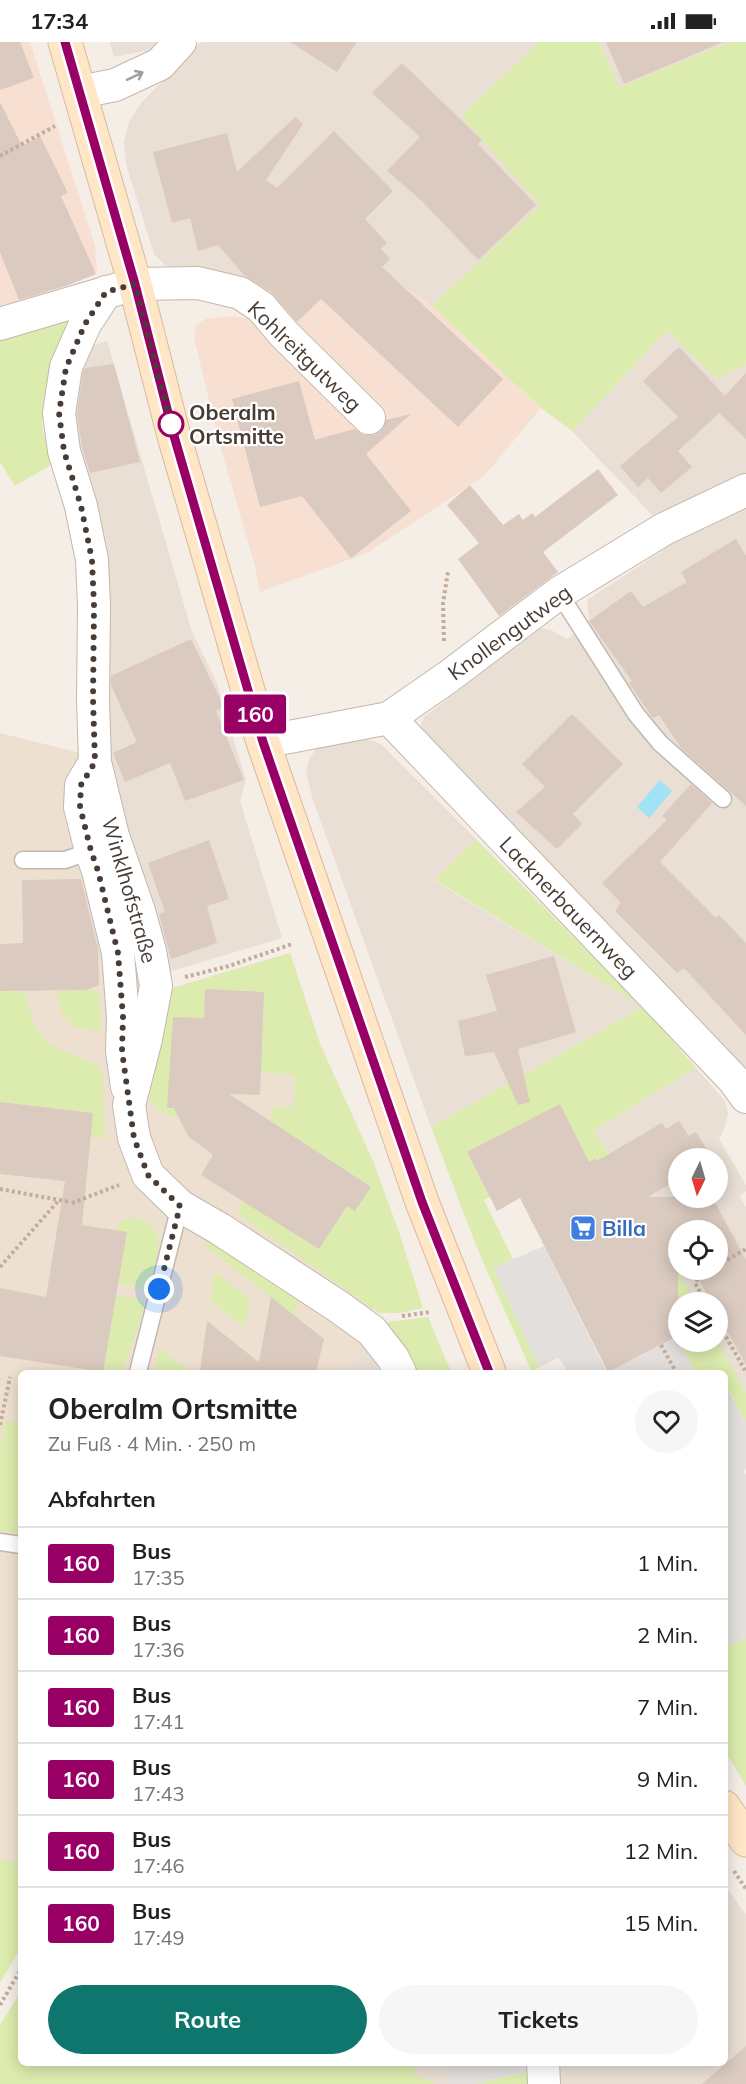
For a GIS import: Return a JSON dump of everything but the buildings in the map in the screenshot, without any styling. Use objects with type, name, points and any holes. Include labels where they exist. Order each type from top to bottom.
[{"type":"main road","points":[[65,42],[80,92],[120,288],[174,436],[263,742],[422,1202],[488,1370]]},
{"type":"main road","points":[[728,1820],[738,1853]]},
{"type":"street","points":[[80,92],[115,85],[160,64],[180,42]]},
{"type":"street","name":"Kohlreitgutweg","points":[[0,324],[120,288],[198,283],[240,293],[261,308],[284,334],[369,417]]},
{"type":"street","name":"Winklhofstraße","points":[[120,288],[85,324],[66,368],[59,413],[64,451],[81,506],[92,560],[95,762],[113,836],[140,911],[156,986],[146,1039],[129,1105],[134,1138],[148,1175],[180,1206],[220,1229],[372,1331],[393,1358],[399,1370]]},
{"type":"street","name":"Knollengutweg","points":[[263,742],[389,718],[448,677],[559,593],[664,529],[746,490]]},
{"type":"street","name":"Lacknerbauernweg","points":[[389,718],[733,1079],[746,1097]]},
{"type":"street","points":[[95,762],[81,785],[80,807],[118,953],[123,1017],[122,1051],[129,1105]]},
{"type":"street","points":[[543,2066],[544,2084]]},
{"type":"lane","points":[[559,593],[636,714],[660,743],[723,799]]},
{"type":"lane","points":[[23,860],[66,860],[91,851]]},
{"type":"lane","points":[[139,1370],[180,1206]]},
{"type":"lane","points":[[0,1542],[18,1545]]},
{"type":"path","points":[[0,156],[60,123]]},
{"type":"path","points":[[448,572],[443,603],[444,650],[448,677]]},
{"type":"path","points":[[156,986],[229,966],[292,944]]},
{"type":"path","points":[[0,1189],[71,1202],[148,1175]]},
{"type":"path","points":[[0,1267],[59,1200]]},
{"type":"path","points":[[728,1260],[746,1249]]},
{"type":"path","points":[[728,1340],[746,1372]]},
{"type":"path","points":[[661,1345],[674,1370]]},
{"type":"path","points":[[0,1425],[10,1377]]},
{"type":"path","points":[[738,1853],[746,1889]]},
{"type":"path","points":[[0,2005],[18,1974]]},
{"type":"shaded area","points":[[0,42],[30,42],[95,246],[97,271],[7,307],[0,306]]},
{"type":"shaded area","points":[[110,42],[158,42],[159,48],[114,57]]},
{"type":"shaded area","points":[[201,42],[539,42],[461,116],[541,205],[432,306],[384,272],[262,302],[165,265],[154,254],[126,164],[124,143],[129,122],[141,103]]},
{"type":"shaded area","points":[[599,42],[726,42],[727,44],[620,87]]},
{"type":"shaded area","points":[[319,242],[384,272],[432,306],[541,408],[484,476],[367,553],[260,592],[254,563],[219,442],[194,338],[196,326],[205,319],[233,316],[253,320],[274,334],[324,398],[357,425],[262,302]]},
{"type":"shaded area","points":[[667,331],[717,379],[746,364],[746,476],[659,522],[572,431]]},
{"type":"shaded area","points":[[107,341],[192,632],[216,681],[246,780],[240,801],[282,938],[162,974],[114,795],[70,412],[81,349]]},
{"type":"shaded area","points":[[746,502],[746,1075],[419,730],[424,717],[541,628],[551,630],[567,639],[589,622],[587,600],[665,549],[663,543]]},
{"type":"shaded area","points":[[0,733],[81,753],[89,796],[136,964],[141,997],[290,953],[320,1044],[374,1163],[379,1295],[350,1370],[18,1370],[18,1862],[0,1859]]},
{"type":"shaded area","points":[[342,737],[362,737],[381,744],[476,839],[435,881],[643,1007],[431,1127],[313,800],[306,772],[309,759],[316,749]]},
{"type":"shaded area","points":[[696,1068],[725,1101],[728,1113],[719,1139],[724,1148],[668,1148],[668,1208],[728,1208],[728,1154],[746,1185],[746,1191],[739,1196],[746,1207],[746,1393],[724,1352],[728,1352],[728,1292],[690,1292],[683,1280],[728,1280],[728,1220],[668,1220],[668,1255],[594,1130]]},
{"type":"shaded area","points":[[544,1246],[606,1370],[567,1370],[558,1358],[539,1367],[493,1268]]},
{"type":"shaded area","points":[[360,1342],[380,1370],[350,1370]]},
{"type":"shaded area","points":[[668,1342],[668,1352],[684,1352],[694,1370],[611,1370]]},
{"type":"shaded area","points":[[728,1390],[746,1424],[746,1469],[744,1471],[746,1475],[746,1638],[728,1647]]},
{"type":"shaded area","points":[[728,1890],[746,1914],[746,2084],[558,2084],[557,2066],[728,2066]]},
{"type":"shaded area","points":[[414,2066],[526,2066],[475,2084],[436,2084],[416,2076]]},
{"type":"shaded area","points":[[445,2066],[534,2066],[535,2070],[475,2084],[449,2084]]},
{"type":"green space","points":[[539,42],[599,42],[620,87],[726,44],[726,42],[746,42],[746,364],[717,379],[667,331],[572,431],[541,408],[432,306],[540,205],[461,116]]},
{"type":"green space","points":[[68,320],[72,326],[42,420],[43,432],[54,463],[15,486],[0,462],[0,338]]},
{"type":"green space","points":[[476,839],[643,1007],[435,880]]},
{"type":"green space","points":[[290,953],[320,1044],[374,1164],[423,1308],[400,1313],[379,1313],[237,1213],[244,1201],[319,1249],[347,1206],[355,1211],[371,1187],[269,1120],[274,1107],[294,1107],[295,1075],[254,1072],[262,1053],[264,992],[205,989],[204,1018],[167,1108],[179,1109],[180,1118],[164,1113],[152,1103],[149,1083],[150,1067],[160,992]]},
{"type":"green space","points":[[99,990],[101,1032],[81,1029],[68,1022],[61,1010],[56,991]]},
{"type":"green space","points":[[0,991],[24,991],[34,1023],[44,1038],[60,1049],[92,1063],[102,1071],[105,1138],[91,1137],[93,1113],[0,1102]]},
{"type":"green space","points":[[643,1007],[696,1068],[594,1130],[668,1255],[668,1280],[683,1280],[690,1292],[668,1292],[668,1305],[596,1158],[589,1162],[560,1105],[467,1152],[490,1197],[484,1200],[513,1259],[493,1268],[539,1367],[533,1370],[530,1368],[477,1248],[431,1127]]},
{"type":"green space","points":[[128,1218],[142,1220],[151,1225],[156,1233],[158,1254],[150,1290],[118,1284],[115,1230],[119,1223]]},
{"type":"green space","points":[[211,1242],[297,1298],[296,1317],[201,1243]]},
{"type":"green space","points":[[215,1272],[250,1300],[245,1328],[210,1301]]},
{"type":"green space","points":[[116,1295],[147,1301],[123,1370],[103,1370]]},
{"type":"green space","points":[[428,1317],[450,1370],[413,1370],[387,1322]]},
{"type":"green space","points":[[159,1348],[187,1370],[155,1370]]},
{"type":"green space","points":[[684,1352],[724,1352],[746,1393],[746,1424],[728,1388],[728,1370],[694,1370]]},
{"type":"green space","points":[[6,1420],[18,1423],[18,1533],[0,1530],[0,1450]]},
{"type":"green space","points":[[746,1638],[746,1786],[728,1756],[728,1646]]},
{"type":"green space","points":[[0,1859],[18,1862],[18,1952],[0,1983]]},
{"type":"green space","points":[[18,1996],[18,2066],[414,2066],[416,2076],[436,2084],[0,2084],[0,2025]]},
{"type":"green space","points":[[535,2070],[536,2084],[475,2084]]},
{"type":"water","points":[[660,780],[672,791],[649,818],[637,807]]},
{"type":"bus line","name":"160","points":[[65,42],[135,284],[174,436],[263,742],[422,1202],[488,1370]]},
{"type":"place","name":"Oberalm Ortsmitte","points":[[171,424]]},
{"type":"place","name":"Billa","points":[[583,1228]]},
{"type":"route","points":[[159,1289],[180,1206],[148,1175],[134,1138],[122,1051],[123,1017],[118,953],[80,807],[81,785],[95,762],[92,560],[81,506],[64,451],[59,413],[66,368],[85,324],[106,292],[135,284],[171,424]]}]
